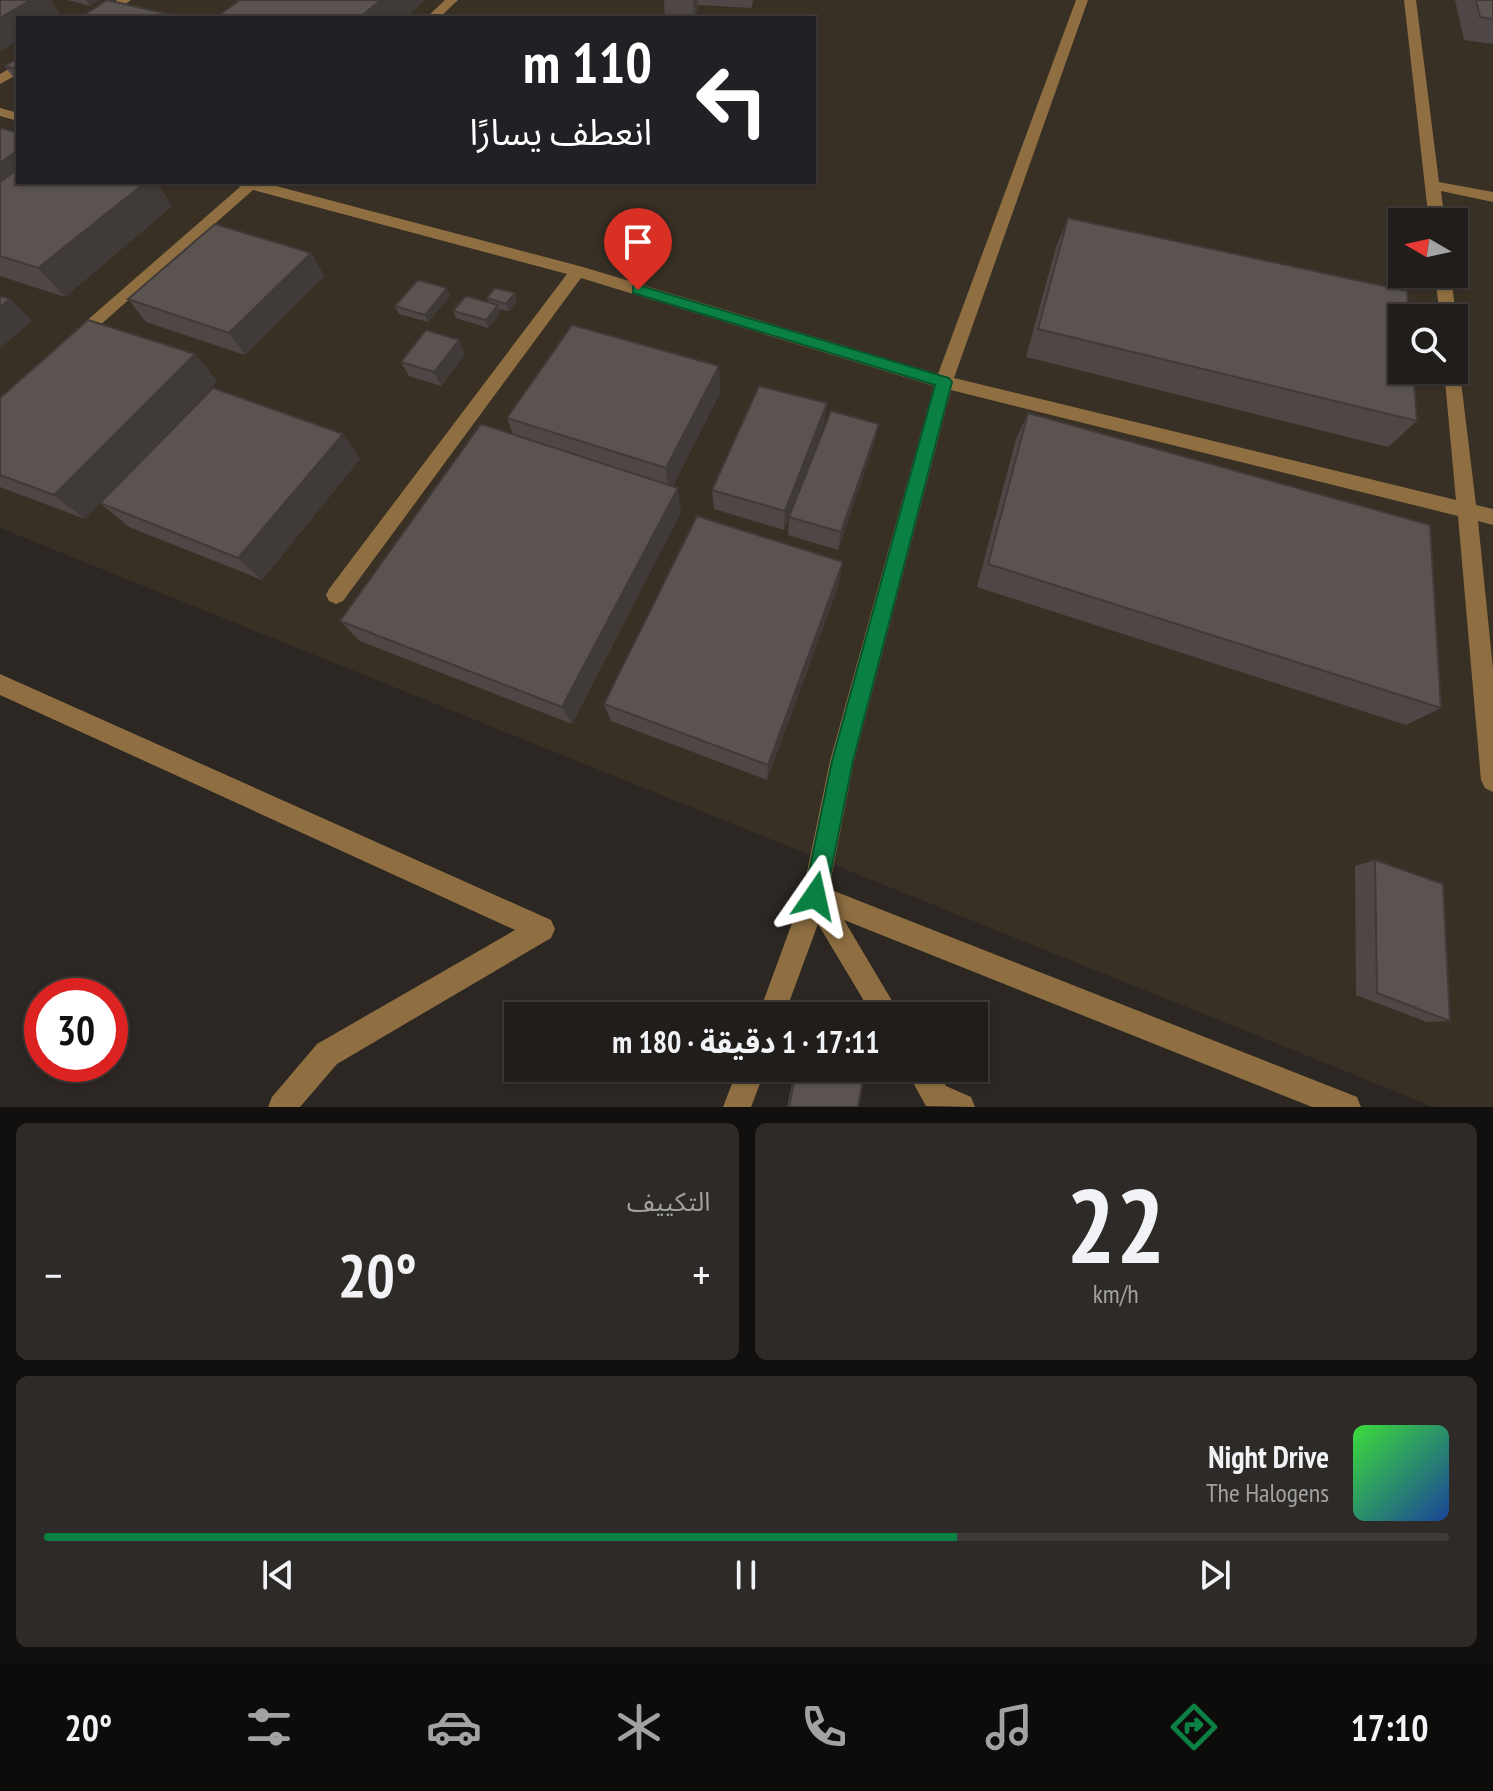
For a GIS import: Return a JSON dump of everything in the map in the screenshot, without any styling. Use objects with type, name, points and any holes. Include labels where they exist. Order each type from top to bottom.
[{"type":"street","points":[[100,16],[125,0]]},
{"type":"street","points":[[434,16],[452,0]]},
{"type":"street","points":[[776,1002],[815,896],[842,761],[944,382],[1082,0]]},
{"type":"street","points":[[1410,0],[1436,208]]},
{"type":"street","points":[[60,352],[247,184]]},
{"type":"street","points":[[252,184],[577,271],[944,382],[1493,517]]},
{"type":"street","points":[[1434,185],[1493,197]]},
{"type":"street","points":[[336,595],[577,271]]},
{"type":"street","points":[[1454,384],[1493,780]]},
{"type":"street","points":[[0,684],[542,929],[327,1054],[282,1107]]},
{"type":"street","points":[[815,896],[879,1002]]},
{"type":"street","points":[[815,896],[1347,1107]]},
{"type":"street","points":[[741,1105],[748,1082]]},
{"type":"street","points":[[928,1082],[936,1096],[961,1107]]},
{"type":"shaded area","points":[[0,0],[1493,0],[1493,1107],[1434,1107],[0,528]]},
{"type":"building","points":[[0,0],[31,0],[0,18]]},
{"type":"building","points":[[107,0],[176,16],[83,16]]},
{"type":"building","points":[[240,0],[381,0],[361,16],[219,15]]},
{"type":"building","points":[[1476,0],[1493,0],[1493,19],[1480,17]]},
{"type":"building","points":[[16,59],[16,69],[5,66]]},
{"type":"building","points":[[0,128],[16,132],[16,151],[0,163]]},
{"type":"building","points":[[16,170],[16,184],[143,184],[38,268],[0,256],[0,182]]},
{"type":"building","points":[[1068,218],[1407,291],[1408,304],[1388,304],[1388,384],[1414,384],[1417,421],[1038,329]]},
{"type":"building","points":[[215,224],[311,253],[229,333],[128,299]]},
{"type":"building","points":[[418,280],[447,288],[425,315],[395,306]]},
{"type":"building","points":[[495,288],[515,293],[506,304],[487,298]]},
{"type":"building","points":[[0,296],[10,299],[0,307]]},
{"type":"building","points":[[466,296],[498,305],[486,320],[453,311]]},
{"type":"building","points":[[88,320],[195,354],[54,495],[0,475],[0,398]]},
{"type":"building","points":[[572,325],[719,366],[666,468],[507,418]]},
{"type":"building","points":[[426,330],[459,340],[434,372],[401,362]]},
{"type":"building","points":[[759,386],[827,403],[785,511],[712,490]]},
{"type":"building","points":[[213,388],[343,434],[238,558],[100,503]]},
{"type":"building","points":[[831,411],[879,424],[841,532],[789,517]]},
{"type":"building","points":[[1028,413],[1430,525],[1441,708],[988,564]]},
{"type":"building","points":[[481,424],[678,488],[562,707],[340,621]]},
{"type":"building","points":[[697,516],[843,562],[768,765],[604,704]]},
{"type":"building","points":[[1375,860],[1443,884],[1450,1021],[1377,993]]},
{"type":"building","points":[[794,1082],[862,1082],[858,1107],[789,1107]]},
{"type":"route","points":[[638,290],[944,382],[842,761],[815,896]]}]
